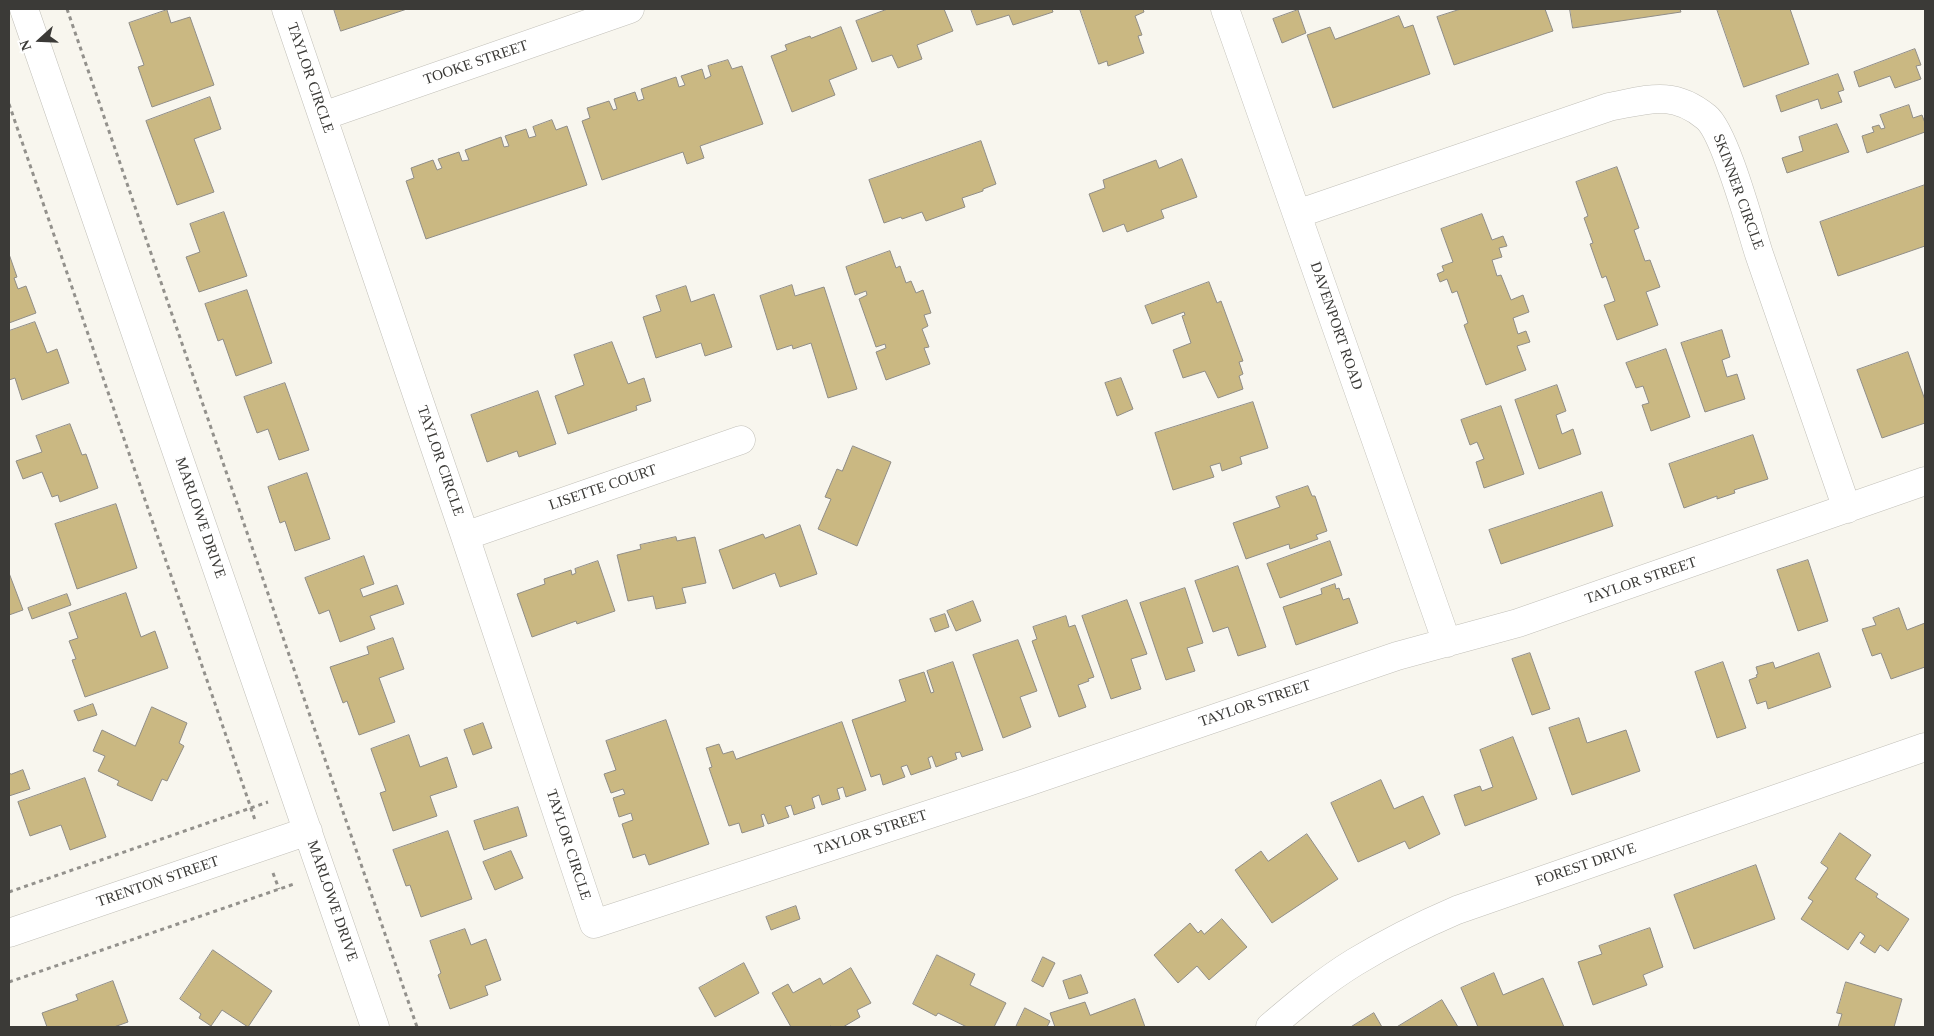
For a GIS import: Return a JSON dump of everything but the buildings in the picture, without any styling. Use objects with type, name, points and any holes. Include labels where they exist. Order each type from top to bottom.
[{"type":"street","name":"MARLOWE DRIVE","points":[[24,9],[375,1027]]},
{"type":"street","name":"TAYLOR CIRCLE","points":[[286,9],[591,914]]},
{"type":"street","name":"TOOKE STREET","points":[[323,116],[630,9]]},
{"type":"street","name":"DAVENPORT ROAD","points":[[1225,9],[1447,643]]},
{"type":"street","name":"SKINNER CIRCLE","points":[[1297,214],[1609,107],[1662,98],[1691,106],[1708,118],[1716,129],[1847,509]]},
{"type":"street","name":"LISETTE COURT","points":[[465,536],[741,440]]},
{"type":"street","name":"TAYLOR STREET","points":[[591,914],[594,924],[1022,784],[1397,656],[1518,623],[1925,481]]},
{"type":"street","name":"FOREST DRIVE","points":[[1270,1027],[1309,994],[1354,963],[1413,929],[1457,910],[1925,747]]},
{"type":"street","name":"TRENTON STREET","points":[[9,933],[308,830]]},
{"type":"path","points":[[67,9],[417,1027]]},
{"type":"path","points":[[9,104],[279,889]]},
{"type":"path","points":[[9,892],[294,793]]},
{"type":"path","points":[[9,982],[322,874]]}]
